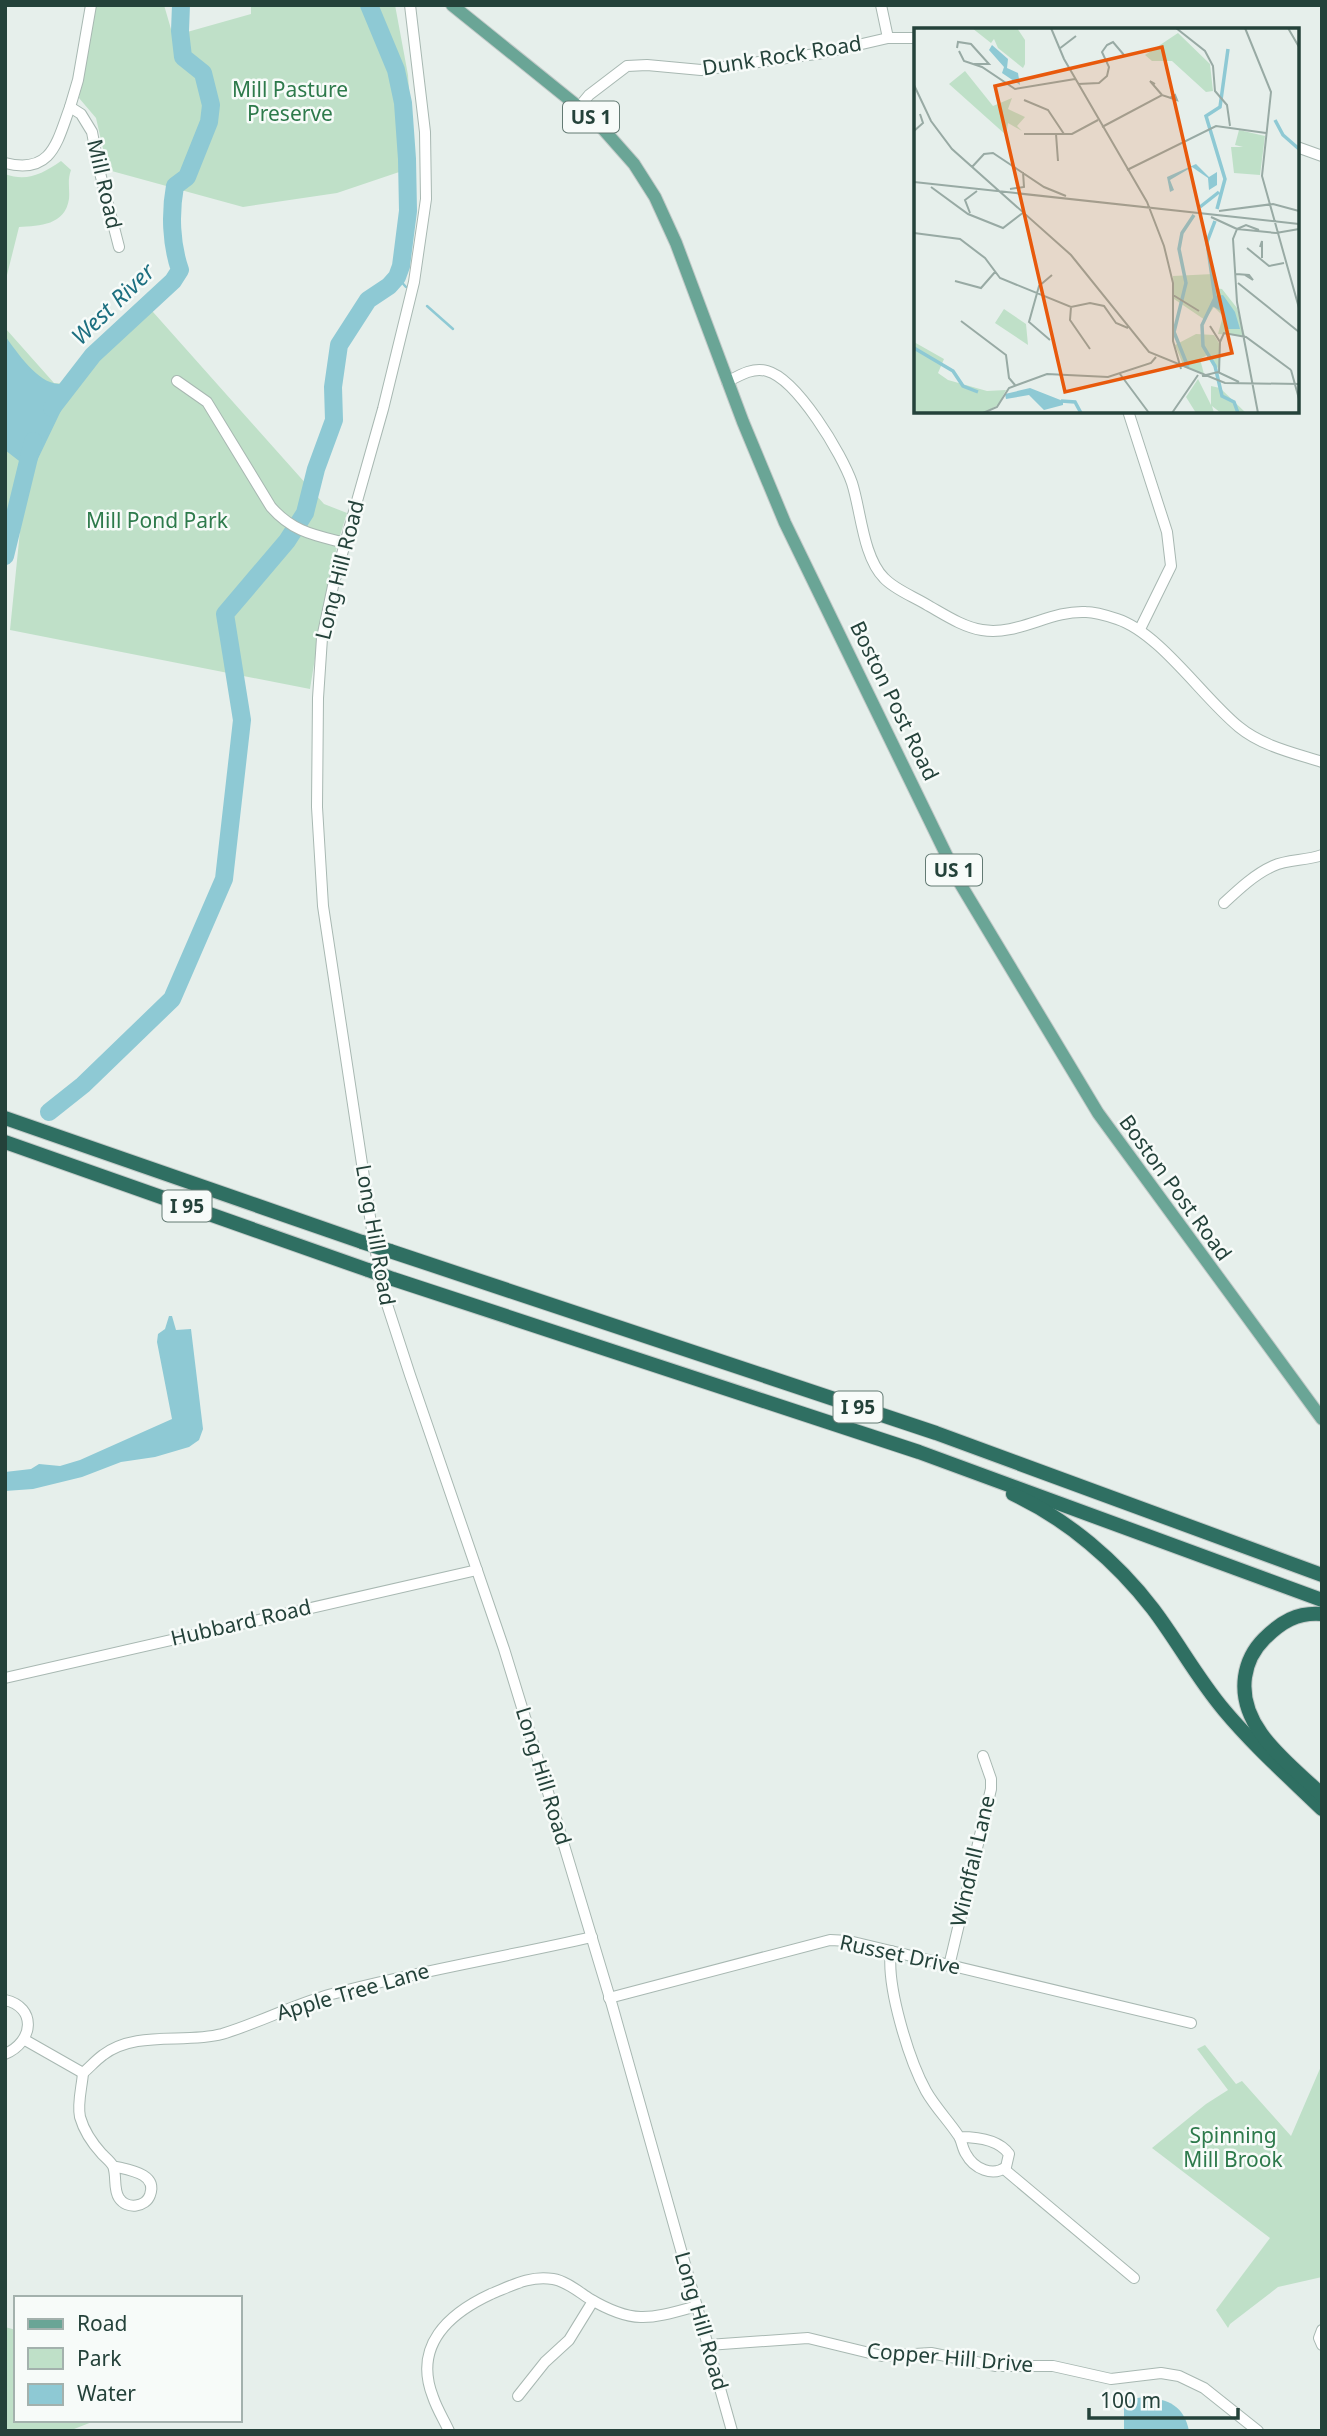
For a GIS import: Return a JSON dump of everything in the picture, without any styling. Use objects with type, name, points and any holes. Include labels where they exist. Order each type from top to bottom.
[{"type":"highway","points":[[5,1111],[85,1145]]},
{"type":"highway","name":"I 95","points":[[5,1118],[390,1251],[936,1433],[1322,1575]]},
{"type":"highway","name":"I 95","points":[[5,1142],[393,1279],[919,1452],[1322,1600]]},
{"type":"highway","points":[[919,1452],[1022,1499],[1061,1522],[1098,1551],[1131,1582],[1154,1610],[1223,1710],[1322,1809]]},
{"type":"highway","points":[[1322,1614],[1309,1613],[1281,1623],[1259,1643],[1246,1667],[1243,1691],[1248,1714],[1266,1740],[1322,1795]]},
{"type":"main road","name":"Boston Post Road","points":[[452,5],[596,121],[625,153],[655,197],[676,243],[727,382],[785,523],[961,885],[1098,1113],[1242,1314],[1322,1419]]},
{"type":"street","points":[[5,163],[29,166],[46,159],[53,149],[78,80],[91,5]]},
{"type":"street","name":"Long Hill Road","points":[[410,5],[426,153],[426,199],[420,247],[391,377],[326,619],[318,681],[317,819],[323,906],[383,1292],[514,1683],[592,1937],[732,2431]]},
{"type":"street","points":[[881,5],[888,38]]},
{"type":"street","name":"Dunk Rock Road","points":[[579,107],[589,95],[627,66],[648,65],[701,70],[812,55],[888,38],[914,38]]},
{"type":"street","name":"Mill Road","points":[[70,107],[81,114],[92,132],[118,247]]},
{"type":"street","points":[[1299,147],[1322,156]]},
{"type":"street","points":[[727,382],[746,372],[764,370],[777,375],[791,386],[828,436],[841,460],[857,500],[869,552],[883,578],[907,594],[952,619],[982,630],[1017,629],[1052,617],[1085,612],[1117,619],[1140,629],[1240,728],[1267,744],[1322,762]]},
{"type":"street","points":[[177,382],[207,401],[271,507],[296,529],[345,543]]},
{"type":"street","points":[[1129,413],[1167,532],[1171,566],[1140,629]]},
{"type":"street","points":[[1224,903],[1241,887],[1274,865],[1322,855]]},
{"type":"street","name":"Hubbard Road","points":[[5,1678],[477,1570]]},
{"type":"street","name":"Windfall Lane","points":[[948,1966],[991,1789],[983,1756]]},
{"type":"street","name":"Apple Tree Lane","points":[[83,2073],[103,2054],[129,2043],[201,2039],[333,1994],[447,1966],[508,1956],[592,1937]]},
{"type":"street","name":"Russet Drive","points":[[609,1998],[830,1940],[849,1941],[1191,2023]]},
{"type":"street","points":[[891,1951],[889,1965],[893,1991],[914,2065],[926,2091],[941,2115],[960,2137],[968,2158],[992,2172],[1000,2172],[1009,2161],[1007,2150],[996,2143],[960,2137]]},
{"type":"street","points":[[5,2000],[20,2007],[27,2019],[28,2031],[19,2047],[5,2054]]},
{"type":"street","points":[[25,2040],[83,2073],[79,2113],[92,2143],[113,2166]]},
{"type":"street","points":[[1004,2169],[1134,2278]]},
{"type":"street","points":[[449,2431],[432,2396],[428,2360],[433,2342],[444,2325],[460,2310],[521,2281],[536,2278],[555,2279],[618,2314],[637,2319],[663,2316],[697,2306]]},
{"type":"street","points":[[519,2396],[545,2362],[569,2340],[593,2301]]},
{"type":"street","points":[[1322,2330],[1319,2338],[1322,2345]]},
{"type":"street","name":"Copper Hill Drive","points":[[708,2345],[808,2338],[882,2356],[931,2353],[996,2366],[1052,2366],[1111,2379],[1170,2374],[1205,2388],[1258,2431]]},
{"type":"green space","name":"Mill Pasture Preserve","points":[[95,5],[164,5],[173,36],[251,14],[251,5],[395,5],[408,75],[414,167],[337,193],[243,207],[108,170],[96,118],[79,98]]},
{"type":"green space","points":[[61,161],[71,170],[67,208],[57,219],[50,222],[19,227],[5,283],[5,174],[27,177],[47,170]]},
{"type":"green space","name":"Mill Pond Park","points":[[145,303],[324,504],[347,513],[330,578],[310,689],[10,630],[21,521],[5,517],[5,325],[54,383],[66,384],[87,358]]},
{"type":"green space","name":"Spinning Mill Brook","points":[[1205,2045],[1236,2084],[1242,2081],[1291,2136],[1322,2064],[1322,2277],[1278,2287],[1228,2328],[1216,2310],[1270,2238],[1152,2148],[1206,2104],[1228,2090],[1197,2049]]},
{"type":"green space","points":[[5,2327],[14,2329],[14,2422],[92,2422],[69,2431],[5,2431]]},
{"type":"water","points":[[5,336],[36,373],[59,384],[69,394],[35,465],[23,464],[5,450]]},
{"type":"water","points":[[169,1316],[172,1316],[176,1330],[191,1329],[203,1429],[199,1440],[189,1447],[155,1457],[121,1462],[82,1477],[33,1489],[5,1491],[5,1472],[31,1469],[39,1464],[60,1466],[80,1460],[172,1419],[157,1342],[158,1334],[165,1329]]},
{"type":"water","points":[[1144,2397],[1174,2405],[1183,2415],[1189,2431],[1124,2431],[1124,2405],[1131,2399]]},
{"type":"waterway","name":"West River","points":[[52,408],[93,355],[173,281],[180,270],[172,228],[175,186],[187,177],[209,122],[211,105],[203,73],[183,57],[181,5]]},
{"type":"waterway","points":[[49,1112],[83,1085],[172,999],[224,879],[242,720],[225,614],[287,541],[305,513],[316,469],[334,420],[333,387],[339,345],[368,300],[389,286],[397,277],[401,266],[408,211],[403,103],[396,70],[369,5]]},
{"type":"waterway","name":"Spinning Mill Brook","points":[[397,277],[406,287]]},
{"type":"waterway","name":"Spinning Mill Brook","points":[[427,306],[453,329]]},
{"type":"waterway","name":"West River","points":[[5,556],[33,441]]}]
